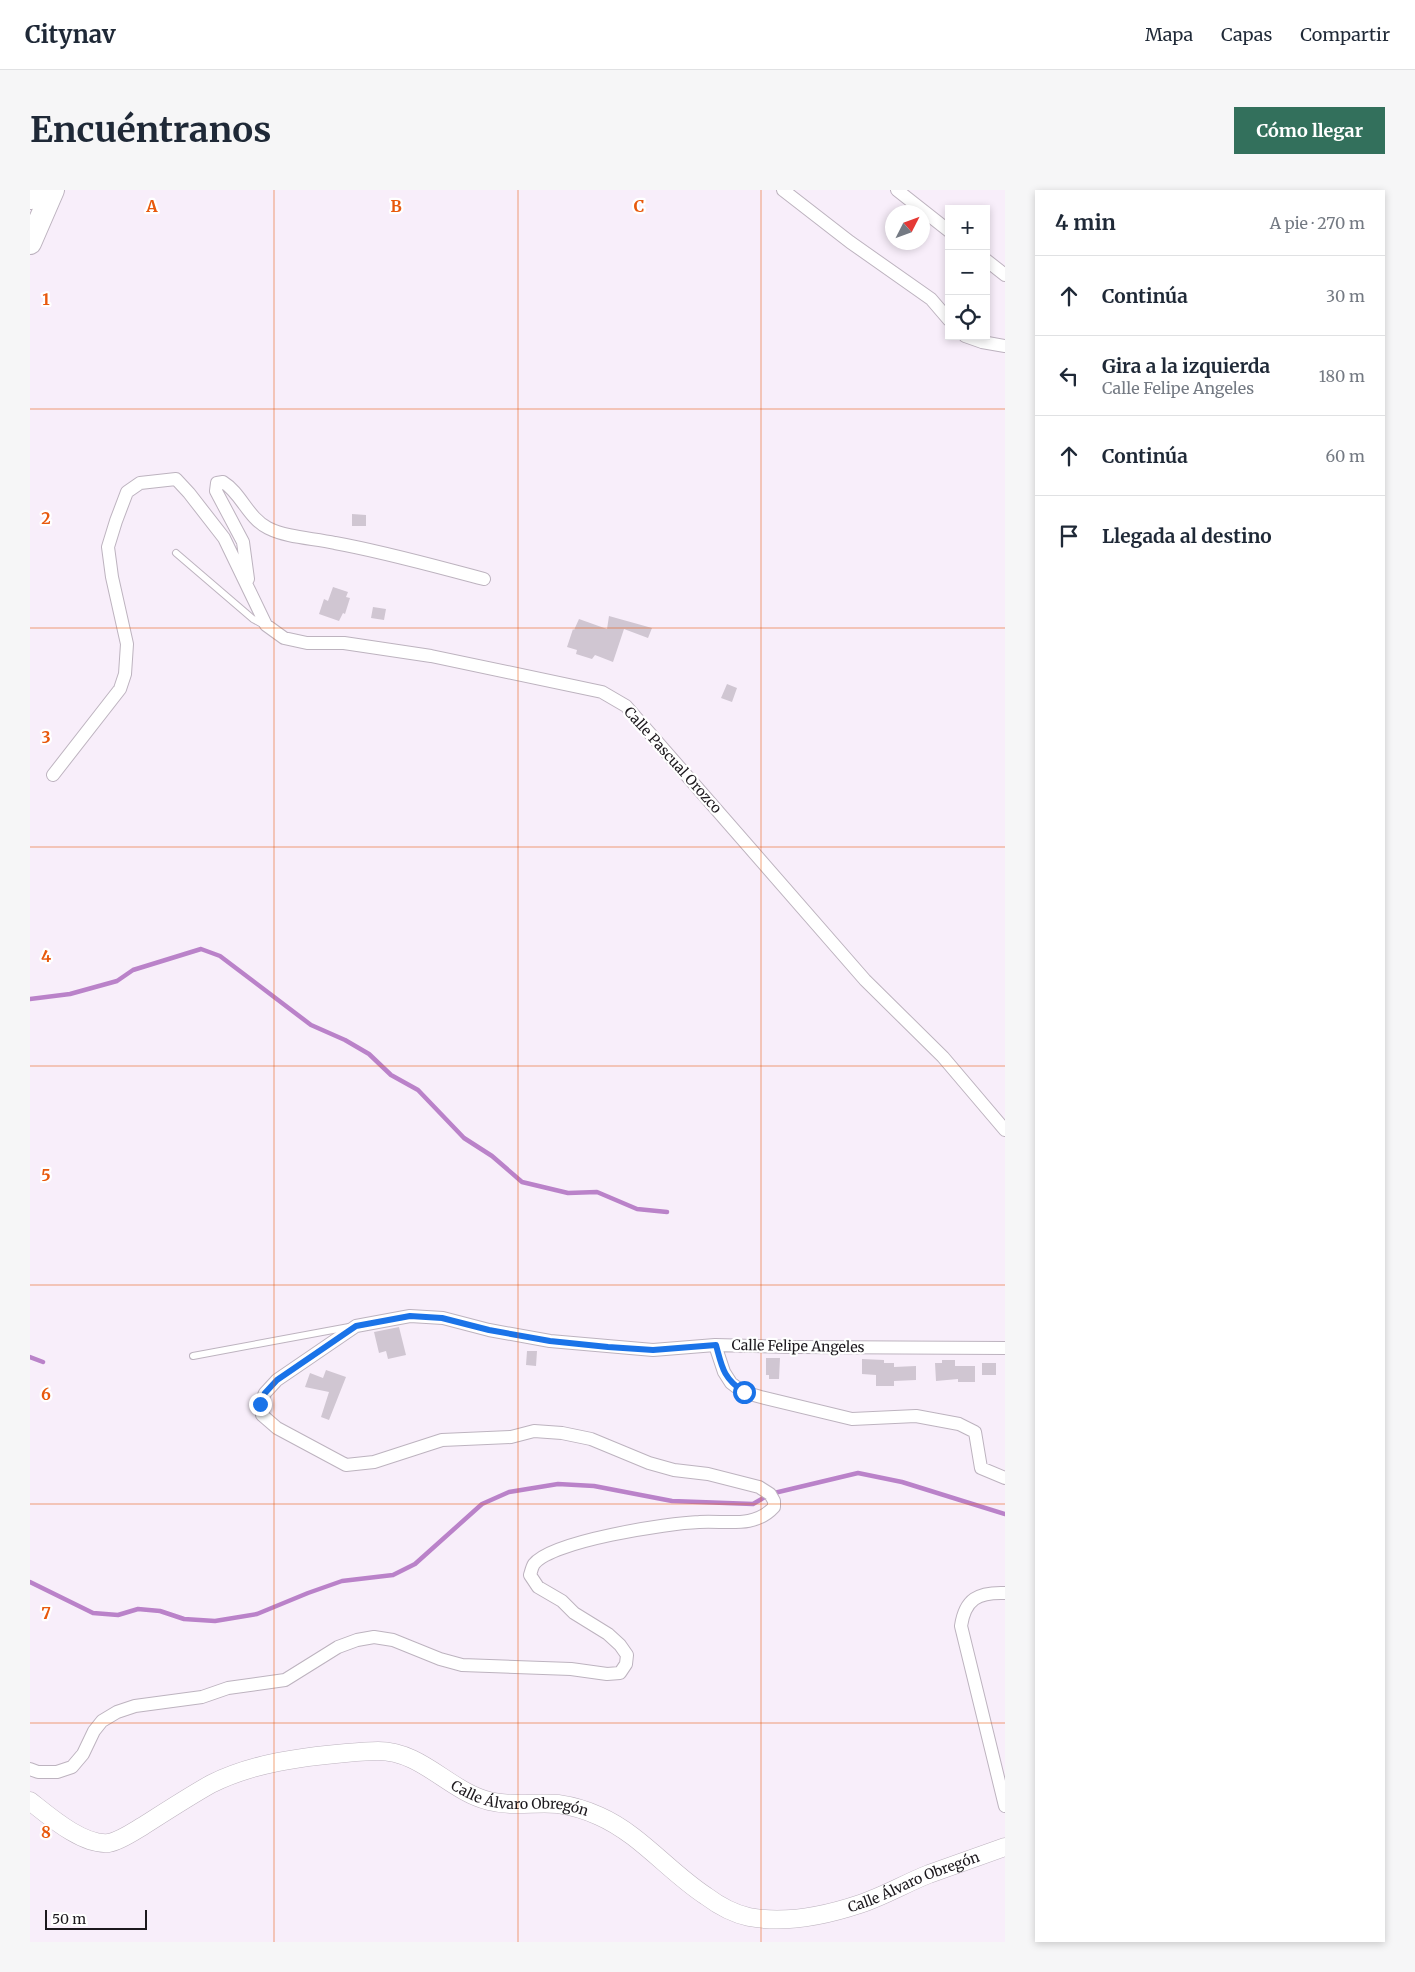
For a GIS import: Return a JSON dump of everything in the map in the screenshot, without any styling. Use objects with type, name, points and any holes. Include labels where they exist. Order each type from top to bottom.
[{"type":"highway","points":[[30,198],[34,190]]},
{"type":"highway","points":[[30,243],[53,190]]},
{"type":"main road","name":"Calle Álvaro Obregón","points":[[30,1801],[52,1819],[79,1836],[109,1843],[131,1833],[212,1784],[245,1770],[276,1762],[380,1750],[402,1754],[422,1763],[464,1792],[489,1802],[514,1805],[557,1804],[601,1816],[628,1832],[706,1896],[748,1917],[771,1919],[805,1917],[861,1904],[929,1874],[1005,1847]]},
{"type":"street","points":[[783,190],[850,242],[931,299],[945,315]]},
{"type":"street","points":[[897,190],[945,228]]},
{"type":"street","points":[[990,263],[1005,274]]},
{"type":"street","points":[[976,340],[1005,346]]},
{"type":"street","points":[[52,775],[120,689],[125,674],[127,644],[112,577],[108,547],[127,492],[140,483],[176,480],[189,493],[224,538],[266,625]]},
{"type":"street","points":[[249,589],[243,542],[216,490],[217,484],[223,482],[229,486],[255,518],[267,528],[286,534],[335,542],[484,579]]},
{"type":"street","name":"Calle Pascual Orozco","points":[[266,625],[284,638],[307,643],[344,643],[431,656],[602,692],[626,706],[865,980],[943,1057],[1005,1130]]},
{"type":"street","name":"Calle Felipe Angeles","points":[[356,1326],[410,1316],[442,1318],[489,1330],[550,1341],[653,1350],[716,1345],[1005,1348]]},
{"type":"street","points":[[30,1769],[38,1772],[57,1772],[72,1767],[83,1754],[94,1731],[102,1721],[117,1712],[135,1706],[202,1696],[228,1688],[285,1680],[338,1647],[357,1640],[374,1637],[393,1640],[440,1659],[462,1665],[571,1668],[607,1674],[620,1673],[626,1664],[627,1655],[620,1646],[608,1634],[574,1612],[562,1601],[538,1587],[530,1575],[534,1564],[556,1551],[582,1542],[631,1530],[671,1524],[752,1521],[760,1519],[774,1507],[774,1501],[770,1494],[759,1487],[708,1474],[674,1470],[648,1463],[591,1439],[562,1433],[534,1431],[511,1437],[442,1440],[374,1462],[346,1465],[277,1428],[262,1415],[260,1404],[265,1393],[277,1380],[356,1326]]},
{"type":"street","points":[[716,1345],[724,1372],[731,1383],[744,1392],[761,1398],[852,1419],[916,1416],[959,1424],[975,1432],[981,1468],[1005,1478]]},
{"type":"street","points":[[1005,1593],[978,1596],[969,1603],[963,1613],[961,1626],[1005,1806]]},
{"type":"lane","points":[[176,552],[253,619],[266,625]]},
{"type":"lane","points":[[193,1356],[356,1326]]},
{"type":"building","points":[[352,514],[366,515],[366,526],[352,526]]},
{"type":"building","points":[[333,587],[348,592],[346,597],[350,598],[345,614],[343,613],[339,621],[319,614],[324,599],[328,601]]},
{"type":"building","points":[[373,607],[386,609],[384,620],[371,618]]},
{"type":"building","points":[[609,616],[652,628],[648,638],[624,629],[613,662],[595,655],[592,659],[576,654],[577,650],[567,647],[573,629],[579,619],[607,629]]},
{"type":"building","points":[[727,684],[737,688],[732,702],[721,698]]},
{"type":"building","points":[[399,1327],[406,1355],[388,1359],[386,1351],[379,1353],[374,1332]]},
{"type":"building","points":[[527,1351],[537,1351],[536,1366],[526,1365]]},
{"type":"building","points":[[766,1358],[780,1358],[779,1379],[769,1379],[769,1375],[766,1375]]},
{"type":"building","points":[[862,1359],[884,1360],[884,1363],[894,1363],[894,1367],[916,1366],[916,1380],[894,1381],[894,1386],[876,1386],[876,1375],[862,1374]]},
{"type":"building","points":[[942,1360],[955,1360],[955,1366],[975,1366],[975,1382],[958,1382],[958,1379],[936,1381],[935,1363],[942,1363]]},
{"type":"building","points":[[982,1363],[996,1363],[996,1375],[982,1375]]},
{"type":"building","points":[[326,1370],[346,1377],[329,1420],[321,1417],[329,1392],[305,1387],[310,1373],[323,1378]]},
{"type":"waterway","points":[[30,999],[70,994],[117,981],[133,970],[201,949],[220,956],[311,1025],[345,1040],[369,1054],[391,1075],[418,1090],[464,1138],[492,1156],[522,1182],[568,1193],[597,1192],[637,1209],[667,1212]]},
{"type":"waterway","points":[[30,1357],[43,1362]]},
{"type":"waterway","points":[[30,1582],[93,1613],[118,1615],[138,1609],[160,1611],[184,1619],[215,1621],[257,1614],[342,1581],[393,1575],[415,1564],[482,1504],[509,1492],[558,1484],[594,1486],[672,1501],[753,1504],[770,1494],[858,1473],[902,1482],[1005,1514]]},
{"type":"route","points":[[260,1404],[265,1393],[277,1380],[356,1326],[410,1316],[442,1318],[489,1330],[550,1341],[608,1347],[653,1350],[716,1345],[724,1372],[731,1383],[744,1392]]}]
